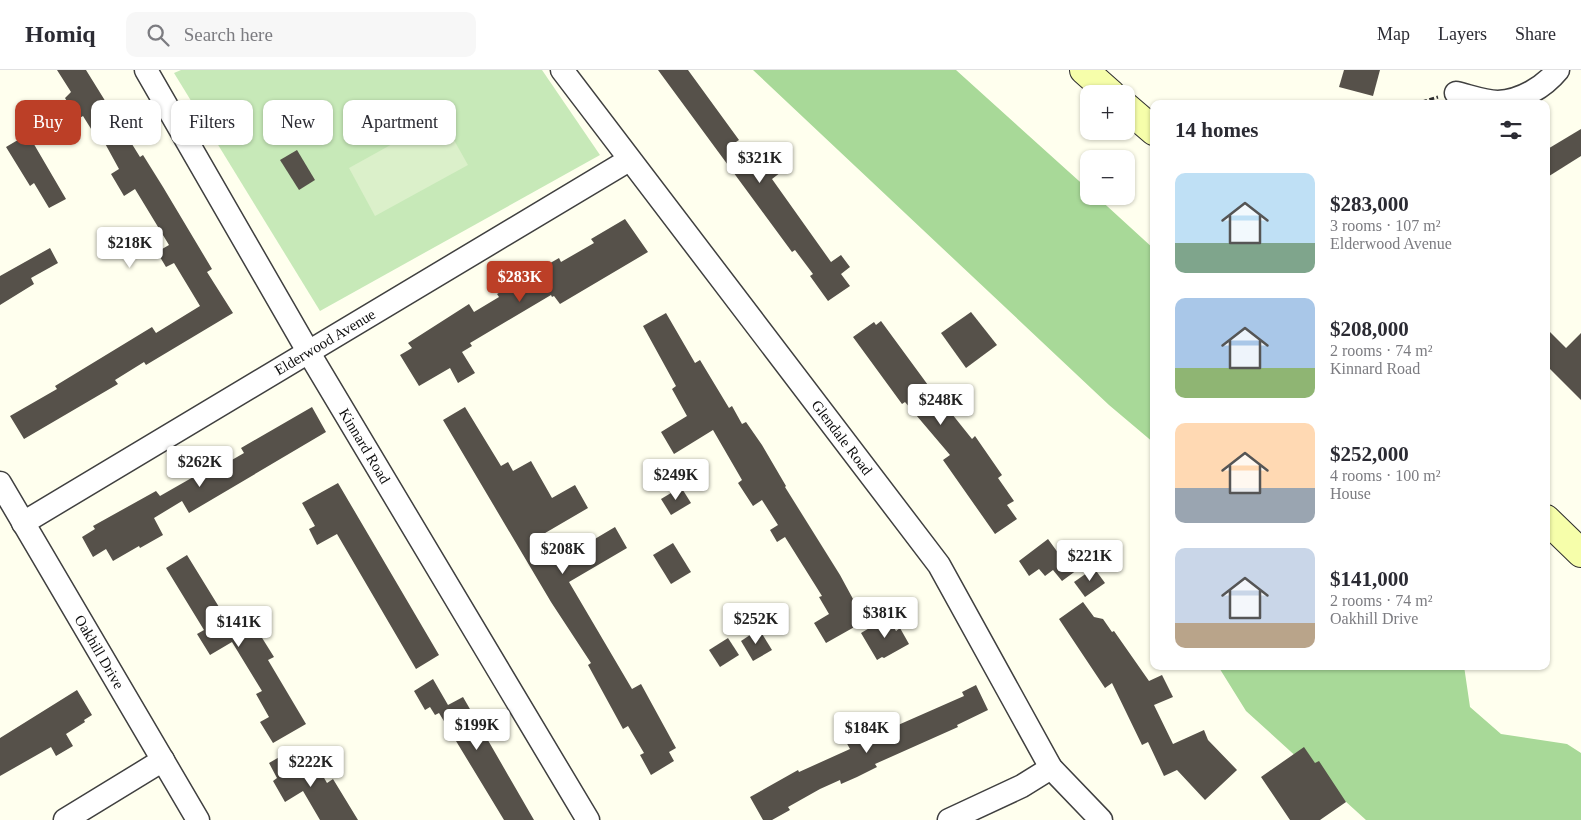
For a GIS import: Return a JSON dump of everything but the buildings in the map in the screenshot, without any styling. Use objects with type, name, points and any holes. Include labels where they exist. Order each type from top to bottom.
[{"type":"main road","points":[[1084,70],[1101,85]]},
{"type":"main road","points":[[1135,114],[1150,127]]},
{"type":"main road","points":[[1550,523],[1581,553]]},
{"type":"street","name":"Kinnard Road","points":[[146,70],[309,353],[588,820]]},
{"type":"street","name":"Glendale Road","points":[[562,70],[939,565],[1052,768],[1101,820]]},
{"type":"street","points":[[1511,100],[1530,93],[1551,78],[1558,70]]},
{"type":"street","points":[[1456,93],[1487,100]]},
{"type":"street","name":"Elderwood Avenue","points":[[23,523],[629,160]]},
{"type":"street","name":"Oakhill Drive","points":[[0,483],[198,820]]},
{"type":"street","points":[[65,820],[163,760]]},
{"type":"street","points":[[949,820],[1022,786],[1052,768]]},
{"type":"green space","points":[[181,70],[542,70],[600,155],[320,311],[218,145],[253,145],[253,100],[191,100],[174,73]]},
{"type":"green space","points":[[753,70],[956,70],[1080,182],[1080,205],[1106,205],[1150,245],[1150,440],[1109,405]]},
{"type":"green space","points":[[456,144],[468,165],[375,216],[349,168],[390,145]]},
{"type":"green space","points":[[1220,670],[1465,670],[1470,707],[1501,734],[1567,744],[1581,753],[1581,820],[1366,820],[1246,711]]}]
